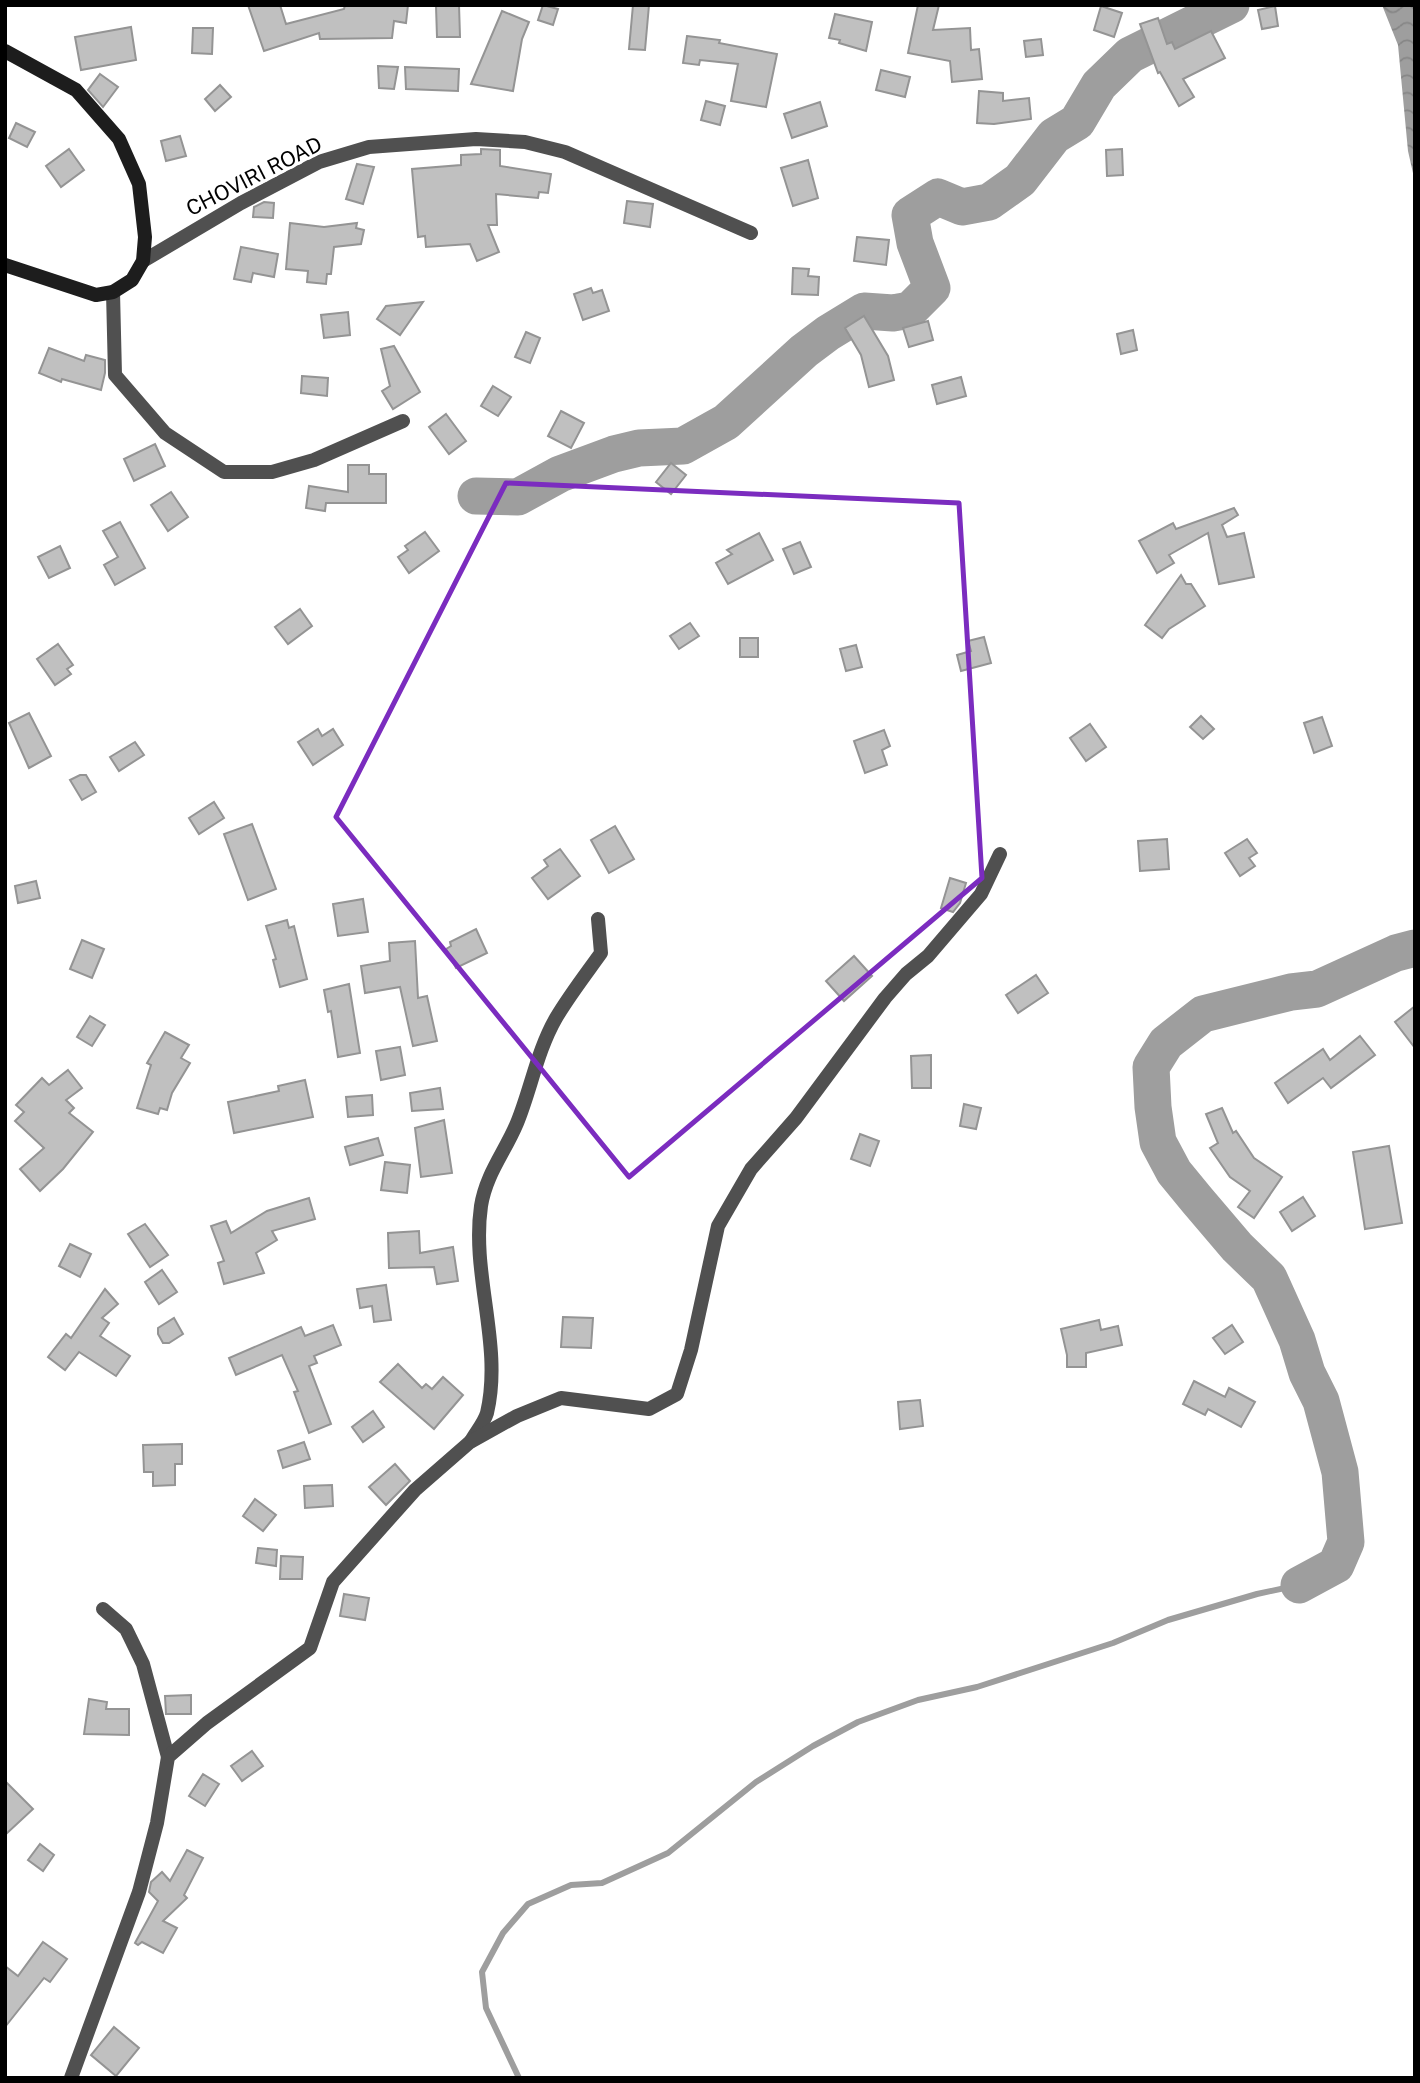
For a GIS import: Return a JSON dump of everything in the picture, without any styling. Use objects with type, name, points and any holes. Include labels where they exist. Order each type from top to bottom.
[{"type":"street","points":[[5,51],[76,90],[119,139],[139,184],[145,237],[143,261],[132,280],[113,292],[96,295],[5,265]]},
{"type":"street","name":"CHOVIRI ROAD","points":[[143,261],[241,203],[319,162],[369,147],[477,139],[524,142],[565,152],[751,233]]},
{"type":"street","points":[[113,292],[115,375],[165,433],[224,472],[272,472],[314,460],[403,421]]},
{"type":"street","points":[[168,1757],[207,1723],[310,1648],[333,1582],[415,1490],[470,1442],[517,1416],[561,1398],[649,1409],[677,1394],[691,1350],[718,1226],[751,1169],[796,1118],[885,998],[906,974],[928,956],[981,894],[1000,854]]},
{"type":"street","points":[[470,1442],[486,1416],[490,1389],[491,1348],[479,1245],[481,1207],[486,1182],[517,1124],[533,1070],[555,1019],[601,953],[598,919]]},
{"type":"street","points":[[71,2078],[139,1892],[157,1823],[168,1757],[143,1664],[126,1629],[103,1609]]},
{"type":"highlighted area","points":[[506,483],[959,503],[982,878],[629,1177],[336,817]]},
{"type":"water","points":[[1382,5],[1415,5],[1415,182],[1408,151],[1398,45]]},
{"type":"building","points":[[248,5],[280,5],[286,24],[344,9],[345,5],[408,5],[406,23],[394,21],[392,38],[320,39],[319,33],[264,51]]},
{"type":"building","points":[[459,5],[460,37],[437,37],[436,6]]},
{"type":"building","points":[[543,5],[558,9],[553,25],[538,20]]},
{"type":"building","points":[[633,5],[649,5],[645,50],[629,49]]},
{"type":"building","points":[[918,5],[939,5],[933,30],[970,28],[971,50],[979,49],[982,79],[952,82],[950,61],[908,53]]},
{"type":"building","points":[[1101,6],[1122,13],[1114,37],[1094,30]]},
{"type":"building","points":[[1275,6],[1278,26],[1262,29],[1258,10]]},
{"type":"building","points":[[502,11],[529,22],[522,39],[513,91],[471,84]]},
{"type":"building","points":[[835,14],[872,22],[866,51],[829,38]]},
{"type":"building","points":[[1158,18],[1167,44],[1172,42],[1175,49],[1211,31],[1225,58],[1183,79],[1194,97],[1179,106],[1160,72],[1158,73],[1140,24]]},
{"type":"building","points":[[131,27],[136,60],[81,70],[75,37]]},
{"type":"building","points":[[193,28],[213,28],[212,54],[192,53]]},
{"type":"building","points":[[687,36],[720,40],[719,43],[777,54],[766,107],[731,101],[738,64],[700,60],[699,65],[683,63]]},
{"type":"building","points":[[1041,39],[1043,55],[1026,57],[1024,41]]},
{"type":"building","points":[[378,66],[398,67],[394,89],[379,88]]},
{"type":"building","points":[[405,67],[459,69],[458,91],[406,89]]},
{"type":"building","points":[[881,70],[910,77],[905,97],[876,90]]},
{"type":"building","points":[[100,74],[118,87],[103,107],[88,90]]},
{"type":"building","points":[[220,85],[231,97],[215,111],[205,99]]},
{"type":"building","points":[[979,91],[1003,93],[1003,101],[1029,98],[1031,119],[994,124],[977,123]]},
{"type":"building","points":[[706,101],[725,106],[720,125],[701,120]]},
{"type":"building","points":[[820,102],[827,126],[792,138],[784,114]]},
{"type":"building","points":[[16,123],[35,132],[27,147],[9,138]]},
{"type":"building","points":[[180,136],[186,156],[166,161],[161,141]]},
{"type":"building","points":[[69,149],[84,170],[61,187],[46,166]]},
{"type":"building","points":[[481,149],[500,150],[500,166],[551,174],[548,193],[539,192],[538,198],[496,194],[497,225],[488,225],[499,252],[477,261],[470,244],[426,247],[425,236],[418,237],[412,169],[461,165],[461,155],[481,154]]},
{"type":"building","points":[[1122,149],[1123,175],[1107,176],[1106,150]]},
{"type":"building","points":[[808,160],[818,198],[793,206],[781,168]]},
{"type":"building","points":[[357,164],[374,167],[363,204],[346,199]]},
{"type":"building","points":[[627,201],[653,204],[650,227],[624,223]]},
{"type":"building","points":[[264,202],[274,203],[273,218],[253,217],[254,207]]},
{"type":"building","points":[[290,223],[324,227],[357,223],[356,228],[364,230],[361,244],[334,247],[331,274],[327,274],[326,284],[307,282],[308,271],[286,269]]},
{"type":"building","points":[[857,237],[889,240],[886,265],[854,261]]},
{"type":"building","points":[[241,247],[278,254],[274,277],[253,273],[251,282],[234,279]]},
{"type":"building","points":[[793,268],[809,269],[808,276],[819,277],[818,295],[792,294]]},
{"type":"building","points":[[591,288],[593,293],[602,290],[609,311],[583,320],[574,294]]},
{"type":"building","points":[[423,302],[400,335],[377,319],[386,306]]},
{"type":"building","points":[[348,312],[350,335],[324,338],[321,315]]},
{"type":"building","points":[[864,316],[888,356],[894,380],[869,387],[861,355],[845,328]]},
{"type":"building","points":[[928,321],[933,340],[909,347],[903,328]]},
{"type":"building","points":[[1133,330],[1137,350],[1121,354],[1117,334]]},
{"type":"building","points":[[526,332],[540,338],[530,363],[515,357]]},
{"type":"building","points":[[394,346],[420,392],[393,409],[382,391],[390,386],[381,349]]},
{"type":"building","points":[[49,348],[84,361],[86,355],[105,360],[101,390],[62,379],[61,382],[39,373]]},
{"type":"building","points":[[302,376],[328,378],[327,396],[301,393]]},
{"type":"building","points":[[961,377],[966,396],[937,404],[932,385]]},
{"type":"building","points":[[493,386],[511,397],[498,416],[481,406]]},
{"type":"building","points":[[561,411],[584,423],[571,448],[548,436]]},
{"type":"building","points":[[446,414],[466,441],[449,454],[429,427]]},
{"type":"building","points":[[155,444],[165,466],[134,481],[124,459]]},
{"type":"building","points":[[671,463],[686,475],[671,494],[656,482]]},
{"type":"building","points":[[348,465],[369,465],[369,474],[386,474],[386,503],[326,503],[325,511],[306,508],[309,486],[348,492]]},
{"type":"building","points":[[171,492],[188,517],[168,531],[151,505]]},
{"type":"building","points":[[1234,508],[1238,515],[1222,525],[1227,537],[1244,533],[1254,577],[1219,584],[1208,533],[1169,555],[1174,563],[1157,573],[1139,541],[1173,523],[1176,529]]},
{"type":"building","points":[[120,522],[145,568],[115,585],[104,565],[118,557],[103,531]]},
{"type":"building","points":[[425,532],[439,551],[409,573],[398,557],[408,550],[405,546]]},
{"type":"building","points":[[759,533],[773,560],[728,584],[716,563],[732,554],[727,550]]},
{"type":"building","points":[[800,542],[811,567],[794,574],[783,549]]},
{"type":"building","points":[[60,546],[70,568],[49,578],[38,557]]},
{"type":"building","points":[[1181,575],[1186,584],[1191,584],[1205,606],[1169,629],[1162,638],[1145,625]]},
{"type":"building","points":[[300,609],[312,626],[288,644],[275,627]]},
{"type":"building","points":[[690,623],[699,636],[679,649],[670,636]]},
{"type":"building","points":[[984,637],[991,663],[961,671],[957,655],[971,651],[968,641]]},
{"type":"building","points":[[740,638],[758,638],[758,657],[740,657]]},
{"type":"building","points":[[58,644],[73,665],[67,669],[71,674],[55,685],[37,659]]},
{"type":"building","points":[[856,645],[862,667],[846,671],[840,649]]},
{"type":"building","points":[[29,713],[51,756],[29,768],[9,723]]},
{"type":"building","points":[[1201,716],[1214,729],[1203,739],[1190,727]]},
{"type":"building","points":[[1322,717],[1332,746],[1314,753],[1304,723]]},
{"type":"building","points":[[1090,724],[1106,747],[1086,761],[1070,738]]},
{"type":"building","points":[[318,729],[322,736],[333,729],[343,745],[313,765],[298,742]]},
{"type":"building","points":[[884,730],[890,746],[882,750],[887,765],[865,773],[854,741]]},
{"type":"building","points":[[135,742],[144,755],[119,771],[110,757]]},
{"type":"building","points":[[86,775],[96,792],[82,800],[70,780]]},
{"type":"building","points":[[214,802],[224,818],[199,834],[189,818]]},
{"type":"building","points":[[252,824],[276,889],[248,900],[224,834]]},
{"type":"building","points":[[615,826],[634,859],[609,873],[591,840]]},
{"type":"building","points":[[1167,839],[1169,869],[1140,871],[1138,841]]},
{"type":"building","points":[[1247,839],[1257,853],[1249,858],[1255,866],[1240,876],[1225,853]]},
{"type":"building","points":[[560,849],[580,876],[548,899],[532,878],[548,866],[544,860]]},
{"type":"building","points":[[950,878],[966,883],[960,903],[953,912],[941,908]]},
{"type":"building","points":[[36,881],[40,898],[18,903],[15,886]]},
{"type":"building","points":[[363,899],[368,932],[338,936],[333,904]]},
{"type":"building","points":[[287,920],[289,928],[294,926],[307,979],[280,987],[273,960],[276,959],[266,926]]},
{"type":"building","points":[[476,929],[487,953],[456,968],[446,949],[451,946],[450,942]]},
{"type":"building","points":[[82,940],[104,949],[92,978],[70,969]]},
{"type":"building","points":[[415,941],[418,998],[427,996],[437,1041],[413,1046],[400,987],[365,993],[361,966],[390,961],[389,943]]},
{"type":"building","points":[[854,956],[872,976],[844,1001],[826,981]]},
{"type":"building","points":[[1036,975],[1048,993],[1018,1013],[1006,995]]},
{"type":"building","points":[[349,984],[360,1053],[338,1057],[331,1011],[328,1012],[324,990]]},
{"type":"building","points":[[1415,1006],[1415,1048],[1395,1022]]},
{"type":"building","points":[[90,1016],[105,1025],[92,1046],[77,1037]]},
{"type":"building","points":[[165,1032],[189,1045],[181,1058],[190,1063],[172,1093],[167,1110],[160,1108],[158,1114],[137,1108],[151,1065],[147,1063]]},
{"type":"building","points":[[1360,1036],[1375,1055],[1331,1088],[1323,1078],[1288,1103],[1275,1083],[1323,1049],[1330,1060]]},
{"type":"building","points":[[400,1047],[405,1075],[381,1080],[376,1051]]},
{"type":"building","points":[[931,1055],[931,1088],[912,1088],[911,1056]]},
{"type":"building","points":[[68,1070],[82,1088],[66,1100],[74,1108],[69,1113],[93,1132],[63,1169],[40,1191],[20,1169],[44,1148],[15,1121],[24,1112],[16,1105],[42,1078],[49,1085]]},
{"type":"building","points":[[305,1080],[313,1117],[234,1133],[228,1102],[279,1091],[278,1086]]},
{"type":"building","points":[[440,1088],[443,1109],[412,1111],[410,1093]]},
{"type":"building","points":[[372,1095],[373,1115],[348,1117],[346,1097]]},
{"type":"building","points":[[964,1104],[981,1108],[976,1129],[960,1126]]},
{"type":"building","points":[[1222,1108],[1233,1133],[1236,1131],[1254,1158],[1282,1177],[1254,1218],[1238,1207],[1250,1191],[1230,1177],[1210,1148],[1218,1143],[1206,1114]]},
{"type":"building","points":[[444,1120],[452,1173],[421,1177],[415,1128]]},
{"type":"building","points":[[860,1134],[879,1141],[870,1166],[851,1159]]},
{"type":"building","points":[[378,1138],[383,1155],[350,1165],[345,1147]]},
{"type":"building","points":[[1389,1146],[1402,1223],[1365,1229],[1353,1152]]},
{"type":"building","points":[[385,1162],[410,1165],[407,1193],[381,1190]]},
{"type":"building","points":[[1303,1197],[1315,1216],[1292,1231],[1280,1212]]},
{"type":"building","points":[[309,1198],[315,1219],[272,1231],[277,1240],[256,1253],[264,1273],[224,1284],[218,1263],[224,1261],[211,1226],[226,1221],[231,1233],[267,1211]]},
{"type":"building","points":[[145,1224],[168,1255],[150,1267],[128,1234]]},
{"type":"building","points":[[419,1231],[420,1253],[453,1247],[458,1281],[437,1284],[434,1267],[389,1268],[388,1233]]},
{"type":"building","points":[[70,1244],[91,1254],[80,1277],[59,1266]]},
{"type":"building","points":[[162,1270],[177,1292],[159,1304],[145,1282]]},
{"type":"building","points":[[386,1285],[391,1320],[374,1322],[372,1306],[360,1308],[357,1289]]},
{"type":"building","points":[[105,1289],[118,1304],[102,1318],[109,1323],[100,1336],[130,1356],[116,1376],[79,1352],[65,1370],[48,1357],[66,1334],[71,1338]]},
{"type":"building","points":[[563,1317],[593,1318],[591,1348],[561,1347]]},
{"type":"building","points":[[174,1318],[183,1334],[169,1343],[163,1343],[158,1328]]},
{"type":"building","points":[[1099,1320],[1101,1330],[1118,1326],[1122,1345],[1086,1353],[1086,1367],[1067,1367],[1061,1329]]},
{"type":"building","points":[[333,1325],[341,1345],[314,1356],[317,1363],[309,1366],[331,1424],[309,1433],[294,1392],[298,1391],[282,1355],[236,1375],[229,1358],[301,1327],[305,1336]]},
{"type":"building","points":[[1232,1325],[1243,1342],[1225,1354],[1213,1338]]},
{"type":"building","points":[[398,1364],[422,1388],[426,1384],[432,1389],[443,1377],[463,1395],[434,1429],[380,1382]]},
{"type":"building","points":[[1194,1381],[1225,1397],[1229,1388],[1255,1402],[1241,1427],[1208,1409],[1205,1415],[1183,1404]]},
{"type":"building","points":[[920,1400],[923,1426],[900,1429],[898,1402]]},
{"type":"building","points":[[373,1411],[384,1427],[363,1442],[352,1427]]},
{"type":"building","points":[[304,1442],[310,1459],[283,1468],[278,1451]]},
{"type":"building","points":[[182,1444],[182,1464],[175,1464],[175,1485],[153,1486],[153,1472],[144,1472],[143,1445]]},
{"type":"building","points":[[395,1464],[410,1481],[386,1505],[369,1487]]},
{"type":"building","points":[[332,1485],[333,1506],[305,1508],[304,1486]]},
{"type":"building","points":[[255,1499],[276,1515],[263,1531],[243,1516]]},
{"type":"building","points":[[258,1548],[277,1550],[276,1566],[256,1563]]},
{"type":"building","points":[[281,1556],[303,1557],[302,1579],[280,1579]]},
{"type":"building","points":[[344,1594],[369,1598],[365,1620],[340,1616]]},
{"type":"building","points":[[191,1695],[191,1714],[166,1714],[165,1696]]},
{"type":"building","points":[[89,1699],[107,1702],[106,1709],[129,1709],[129,1735],[84,1734]]},
{"type":"building","points":[[252,1751],[263,1766],[242,1781],[231,1766]]},
{"type":"building","points":[[203,1774],[219,1784],[205,1806],[189,1796]]},
{"type":"building","points":[[5,1781],[33,1809],[5,1835]]},
{"type":"building","points":[[40,1844],[54,1855],[43,1871],[28,1860]]},
{"type":"building","points":[[187,1850],[203,1858],[184,1895],[187,1898],[163,1921],[177,1928],[163,1953],[142,1942],[138,1945],[135,1943],[158,1901],[149,1892],[151,1882],[162,1872],[170,1881]]},
{"type":"building","points":[[43,1942],[67,1959],[50,1982],[44,1978],[5,2027],[5,1966],[18,1976]]},
{"type":"building","points":[[114,2027],[139,2048],[116,2076],[91,2055]]},
{"type":"waterway","points":[[476,496],[518,497],[560,474],[614,454],[639,448],[683,446],[726,422],[804,351],[864,311],[893,313],[910,310],[932,288],[915,243],[910,215],[938,197],[962,207],[989,202],[1020,180],[1054,136],[1077,122],[1099,85],[1130,55],[1231,5]]},
{"type":"waterway","points":[[1299,1585],[1336,1565],[1346,1542],[1340,1472],[1321,1401],[1269,1278],[1237,1247],[1174,1172],[1158,1142],[1151,1067],[1166,1043],[1203,1014],[1291,992],[1317,989],[1396,953],[1415,948]]},
{"type":"waterway","points":[[519,2078],[486,2008],[482,1972],[503,1933],[528,1904],[571,1885],[602,1883],[668,1853],[756,1782],[813,1746],[858,1722],[918,1700],[977,1687],[1113,1643],[1168,1620],[1257,1594],[1299,1585]]}]
